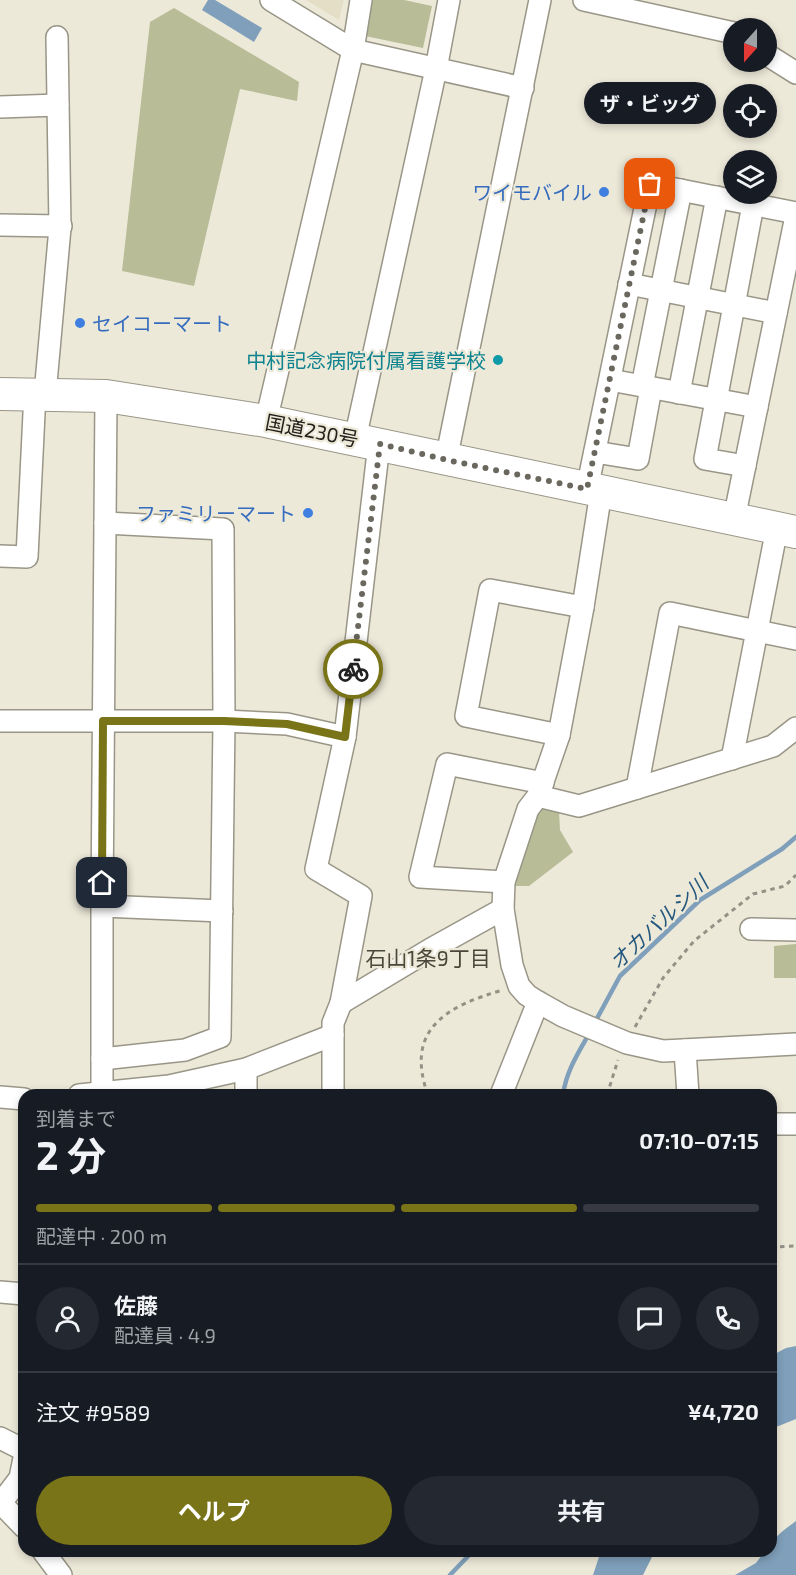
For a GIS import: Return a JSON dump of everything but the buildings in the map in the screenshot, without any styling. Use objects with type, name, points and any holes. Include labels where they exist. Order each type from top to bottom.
[{"type":"highway","name":"国道230号","points":[[0,394],[106,396],[266,421],[786,530]]},
{"type":"street","points":[[271,0],[352,50],[523,88]]},
{"type":"street","points":[[266,421],[362,0]]},
{"type":"street","points":[[333,1089],[333,1023],[341,1004],[361,896],[316,869],[345,737],[367,442],[449,0]]},
{"type":"street","points":[[447,460],[540,0]]},
{"type":"street","points":[[584,0],[723,31]]},
{"type":"street","points":[[0,556],[27,557],[40,394],[60,226],[57,37]]},
{"type":"street","points":[[777,61],[796,73]]},
{"type":"street","points":[[0,107],[58,105]]},
{"type":"street","points":[[734,519],[796,215],[650,184],[595,452],[594,490],[583,607],[559,735],[540,789],[528,809],[504,882],[503,909],[512,965],[519,986],[527,995],[563,1016],[627,1043],[663,1051],[796,1044]]},
{"type":"street","points":[[595,452],[638,459],[661,290],[681,190]]},
{"type":"street","points":[[679,393],[717,197]]},
{"type":"street","points":[[744,471],[690,466],[734,305],[753,205]]},
{"type":"street","points":[[0,225],[60,226]]},
{"type":"street","points":[[629,284],[776,314]]},
{"type":"street","points":[[610,380],[757,407]]},
{"type":"street","points":[[102,1089],[106,396]]},
{"type":"street","points":[[710,398],[705,459],[744,471]]},
{"type":"street","points":[[102,1059],[185,1050],[220,1037],[224,721],[222,529],[105,523]]},
{"type":"street","points":[[732,759],[756,631],[786,530]]},
{"type":"street","points":[[559,735],[466,716],[490,590],[583,607]]},
{"type":"street","points":[[638,788],[670,613],[796,639]]},
{"type":"street","points":[[0,721],[224,721],[287,724],[345,737]]},
{"type":"street","points":[[504,882],[420,876],[447,764],[540,789],[579,806],[773,746],[796,728]]},
{"type":"street","points":[[102,906],[222,911]]},
{"type":"street","points":[[341,1004],[431,949],[503,909]]},
{"type":"street","points":[[751,929],[796,930]]},
{"type":"street","points":[[503,1089],[538,1002]]},
{"type":"street","points":[[144,1089],[169,1086],[246,1069],[333,1035]]},
{"type":"street","points":[[685,1050],[688,1089]]},
{"type":"street","points":[[246,1069],[246,1089]]},
{"type":"street","points":[[0,1098],[18,1099]]},
{"type":"street","points":[[777,1124],[796,1124]]},
{"type":"street","points":[[0,1292],[18,1294]]},
{"type":"street","points":[[0,1438],[18,1447]]},
{"type":"street","points":[[18,1478],[1,1502],[18,1520]]},
{"type":"path","points":[[609,1089],[620,1056],[641,1015],[663,978],[694,941],[753,894],[785,886],[796,875]]},
{"type":"path","points":[[426,1089],[421,1060],[423,1043],[434,1024],[453,1009],[488,994],[519,986]]},
{"type":"path","points":[[777,1247],[796,1245]]},
{"type":"shaded area","points":[[306,0],[344,0],[339,20]]},
{"type":"green space","points":[[367,0],[404,0],[432,6],[423,48],[365,36]]},
{"type":"green space","points":[[174,8],[299,82],[297,101],[240,89],[194,286],[122,271],[150,22]]},
{"type":"green space","points":[[544,806],[559,812],[560,830],[573,852],[529,886],[511,886],[534,812]]},
{"type":"green space","points":[[796,944],[796,978],[774,978],[774,946]]},
{"type":"water","points":[[208,0],[215,0],[262,28],[254,42],[202,10]]},
{"type":"water","points":[[796,1346],[796,1419],[777,1427],[777,1353]]},
{"type":"water","points":[[796,1521],[796,1575],[735,1575],[756,1563],[760,1557],[777,1557],[777,1536]]},
{"type":"water","points":[[599,1557],[652,1557],[643,1575],[593,1575]]},
{"type":"waterway","name":"オカバルシ川","points":[[594,1024],[620,976],[700,900],[782,849],[796,837]]},
{"type":"waterway","name":"オカバルシ川","points":[[564,1089],[570,1071],[589,1034]]},
{"type":"waterway","name":"オカバルシ川","points":[[450,1575],[467,1557]]},
{"type":"way so far","points":[[353,669],[380,444],[587,489],[650,184]]},
{"type":"place","name":"ザ・ビッグ","points":[[650,184]]},
{"type":"place","name":"ワイモバイル","points":[[604,192]]},
{"type":"place","name":"セイコーマート","points":[[80,323]]},
{"type":"place","name":"中村記念病院付属看護学校","points":[[498,360]]},
{"type":"place","name":"ファミリーマート","points":[[308,513]]},
{"type":"district","name":"石山1条9丁目","points":[[428,957]]},
{"type":"route","points":[[102,883],[103,721],[224,721],[287,724],[345,737],[353,669]]}]
